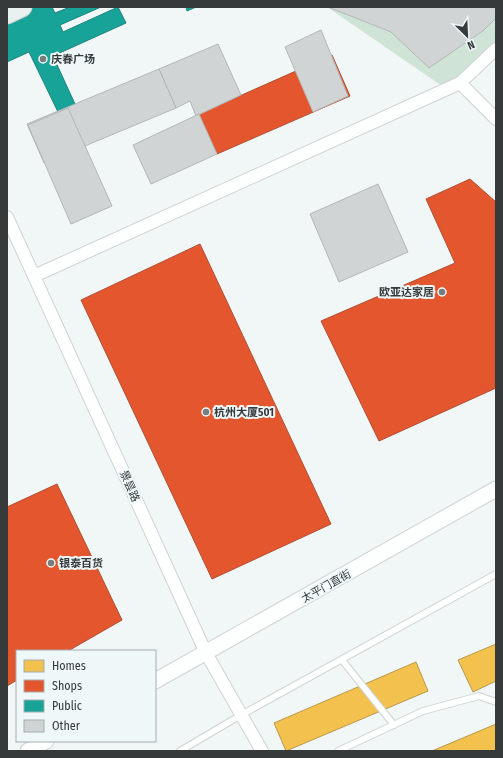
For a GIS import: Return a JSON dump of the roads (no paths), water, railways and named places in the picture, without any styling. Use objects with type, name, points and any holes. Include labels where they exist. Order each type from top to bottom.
[{"type":"main road","points":[[7,14],[22,7]]},
{"type":"street","points":[[34,276],[460,83],[496,49]]},
{"type":"street","points":[[460,83],[496,119]]},
{"type":"street","name":"景昙路","points":[[7,217],[206,653],[262,751]]},
{"type":"street","name":"太平门直街","points":[[156,680],[496,489]]},
{"type":"street","points":[[28,751],[44,742]]},
{"type":"lane","points":[[180,751],[496,574]]},
{"type":"lane","points":[[342,660],[394,725]]},
{"type":"lane","points":[[338,751],[423,711],[479,696],[496,702]]},
{"type":"place","name":"庆春广场","points":[[43,59]]},
{"type":"place","name":"欧亚达家居","points":[[442,292]]},
{"type":"place","name":"杭州大厦501","points":[[206,412]]},
{"type":"place","name":"银泰百货","points":[[51,563]]}]
